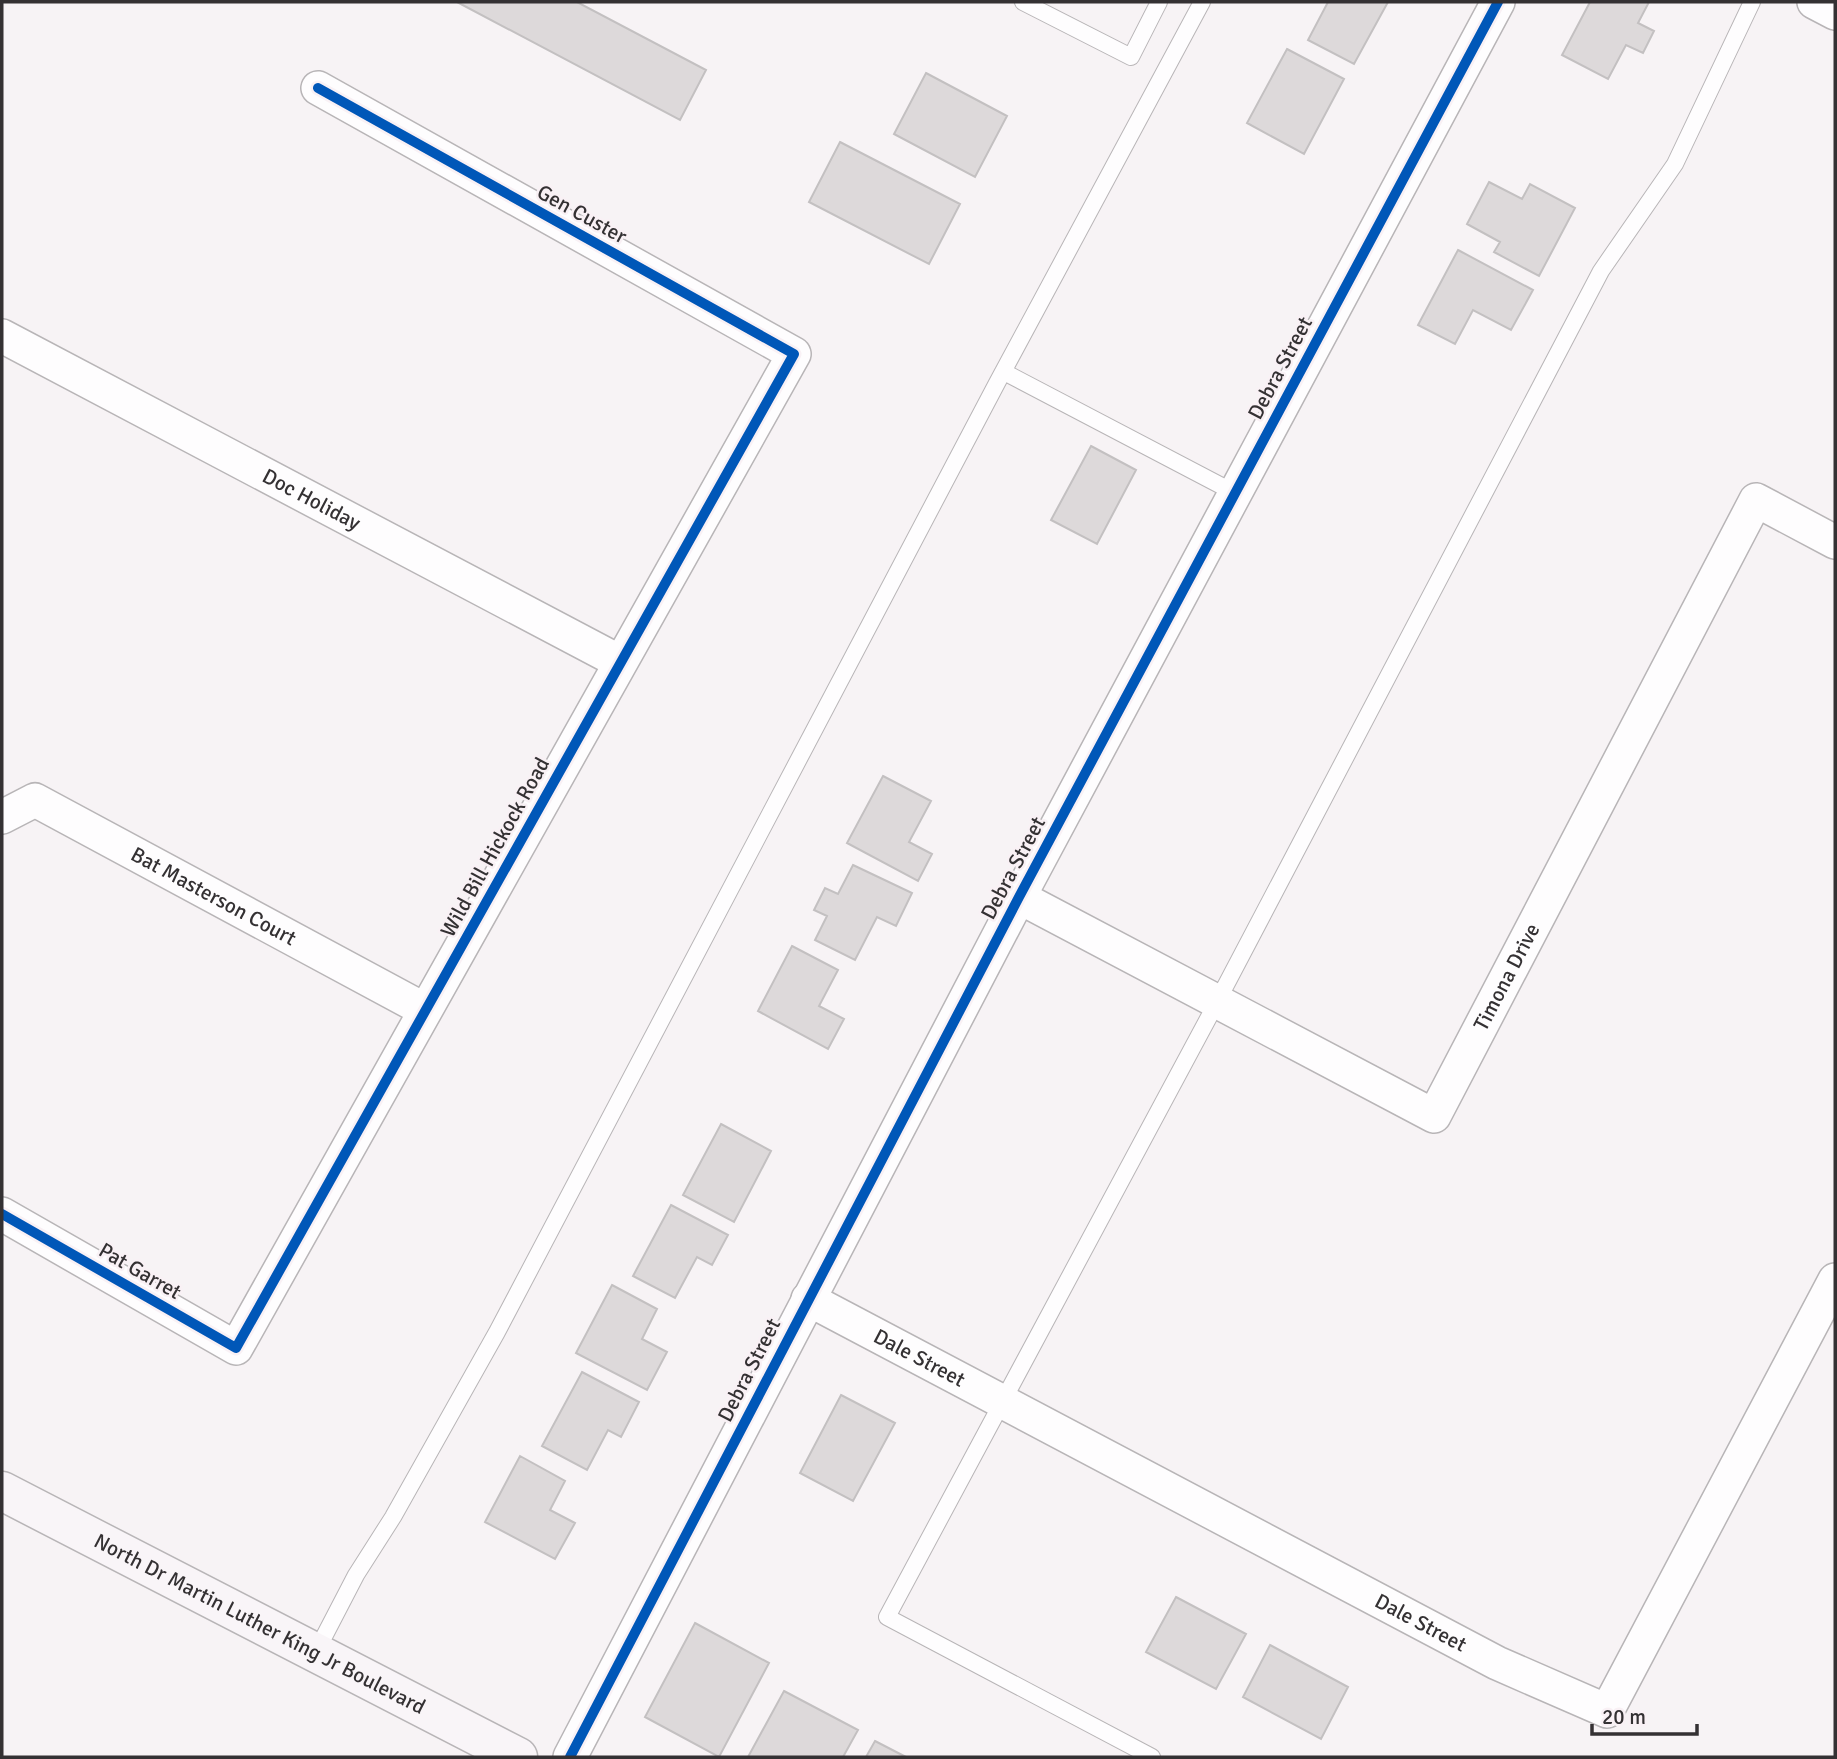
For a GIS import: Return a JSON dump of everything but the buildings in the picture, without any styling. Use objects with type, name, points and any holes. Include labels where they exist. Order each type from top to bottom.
[{"type":"street","name":"Debra Street","points":[[570,1757],[1018,897],[1498,2]]},
{"type":"street","points":[[1814,2],[1835,13]]},
{"type":"street","name":"Gen Custer","points":[[318,88],[794,354],[775,387]]},
{"type":"street","name":"Doc Holiday","points":[[2,335],[620,662]]},
{"type":"street","name":"Wild Bill Hickock Road","points":[[248,1325],[775,387]]},
{"type":"street","name":"Timona Drive","points":[[1018,897],[1434,1116],[1756,500],[1835,542]]},
{"type":"street","name":"Bat Masterson Court","points":[[2,817],[35,800],[425,1010]]},
{"type":"street","name":"Pat Garret","points":[[2,1214],[236,1348],[248,1325]]},
{"type":"street","name":"Dale Street","points":[[808,1299],[1497,1663],[1607,1711],[1835,1280]]},
{"type":"street","name":"North Dr Martin Luther King Jr Boulevard","points":[[2,1491],[518,1757]]},
{"type":"lane","points":[[1023,2],[1131,57],[1159,2]]},
{"type":"lane","points":[[316,1653],[356,1575],[393,1517],[497,1332],[1202,2]]},
{"type":"lane","points":[[1152,1757],[887,1618],[1217,1002],[1601,271],[1675,164],[1752,2]]},
{"type":"lane","points":[[1004,372],[1235,493]]},
{"type":"cycle path","points":[[570,1757],[1019,897],[1498,2]]},
{"type":"cycle path","points":[[2,1214],[236,1348],[794,354],[318,88]]}]
